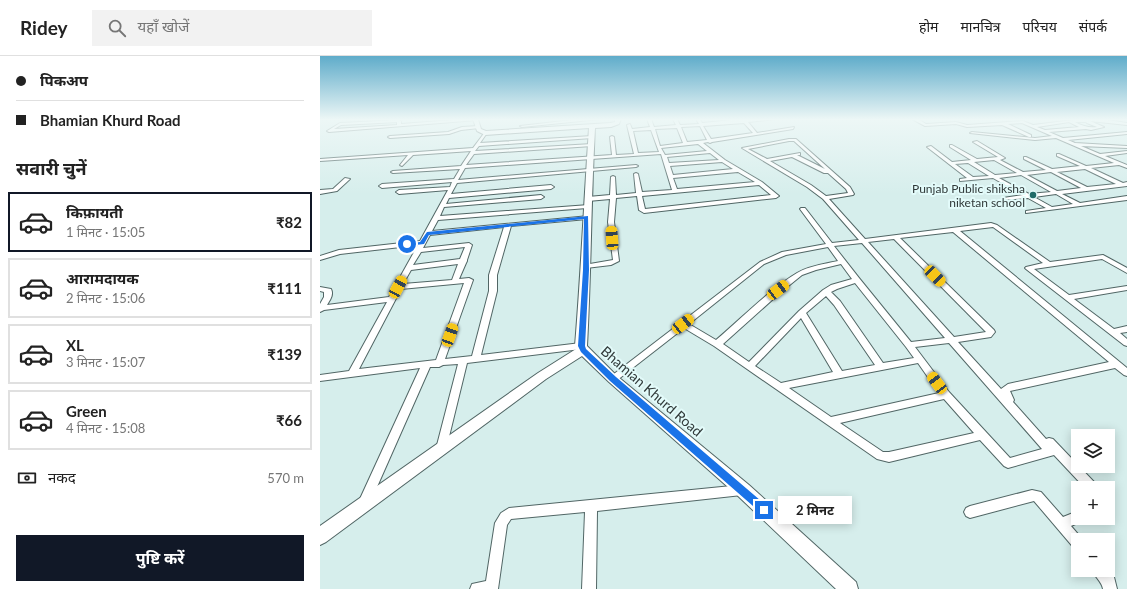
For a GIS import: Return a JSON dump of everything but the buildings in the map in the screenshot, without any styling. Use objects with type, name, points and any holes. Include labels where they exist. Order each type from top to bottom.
[{"type":"street","points":[[352,374],[351,372],[463,167],[478,144]]},
{"type":"street","points":[[320,160],[533,144]]},
{"type":"street","points":[[474,149],[533,144]]},
{"type":"street","points":[[393,172],[463,167],[568,144]]},
{"type":"street","points":[[382,186],[455,183],[506,178],[580,144]]},
{"type":"street","name":"Bhamian Khurd Road","points":[[590,144],[582,348],[613,379],[743,490],[849,589]]},
{"type":"street","points":[[597,144],[614,156],[711,152]]},
{"type":"street","points":[[598,144],[636,166]]},
{"type":"street","points":[[613,144],[614,156]]},
{"type":"street","points":[[634,144],[636,154]]},
{"type":"street","points":[[658,144],[667,165],[675,191]]},
{"type":"street","points":[[659,147],[686,144]]},
{"type":"street","points":[[636,174],[642,210],[645,211],[776,196],[760,183],[723,160],[701,144]]},
{"type":"street","points":[[766,144],[744,148],[825,198],[1051,451],[1008,463],[946,394],[856,280],[804,209]]},
{"type":"street","points":[[799,144],[848,188],[851,194],[825,198]]},
{"type":"street","points":[[950,163],[1003,158],[978,144]]},
{"type":"street","points":[[1074,144],[1127,167]]},
{"type":"street","points":[[1084,144],[1127,147]]},
{"type":"street","points":[[1099,145],[1110,144]]},
{"type":"street","points":[[952,146],[977,161]]},
{"type":"street","points":[[929,147],[972,179]]},
{"type":"street","points":[[765,161],[808,152]]},
{"type":"street","points":[[1098,155],[1127,152]]},
{"type":"street","points":[[402,165],[411,154]]},
{"type":"street","points":[[793,155],[834,176]]},
{"type":"street","points":[[1059,155],[1125,184]]},
{"type":"street","points":[[1026,158],[1086,188]]},
{"type":"street","points":[[995,159],[1079,205]]},
{"type":"street","points":[[320,167],[328,160]]},
{"type":"street","points":[[667,165],[723,160]]},
{"type":"street","points":[[969,162],[1052,209]]},
{"type":"street","points":[[962,180],[1024,175],[1127,163]]},
{"type":"street","points":[[671,177],[740,170]]},
{"type":"street","points":[[586,266],[616,261],[611,222],[613,196],[612,177]]},
{"type":"street","points":[[502,191],[506,178]]},
{"type":"street","points":[[320,192],[334,190],[347,179]]},
{"type":"street","points":[[399,192],[455,183]]},
{"type":"street","points":[[427,233],[508,225],[587,207],[613,196],[760,183]]},
{"type":"street","points":[[1005,199],[1125,184]]},
{"type":"street","points":[[448,196],[551,187]]},
{"type":"street","points":[[442,206],[541,197]]},
{"type":"street","points":[[1028,212],[1127,198]]},
{"type":"street","points":[[436,218],[587,207]]},
{"type":"street","points":[[476,359],[493,291],[493,275],[508,225]]},
{"type":"street","points":[[613,379],[773,256],[830,245],[993,225],[1049,264]]},
{"type":"street","points":[[955,230],[1127,372]]},
{"type":"street","points":[[896,237],[991,332],[988,335],[908,345]]},
{"type":"street","points":[[320,258],[328,257],[339,252],[420,246],[468,245],[464,261],[455,281]]},
{"type":"street","points":[[320,266],[328,257]]},
{"type":"street","points":[[1127,271],[1103,257],[1028,268],[1127,343]]},
{"type":"street","points":[[408,268],[464,261]]},
{"type":"street","points":[[717,344],[778,290],[800,274],[814,268],[843,262]]},
{"type":"street","points":[[398,287],[468,279],[470,281],[439,364]]},
{"type":"street","points":[[750,366],[802,313],[826,292],[856,280]]},
{"type":"street","points":[[1066,298],[1127,288]]},
{"type":"street","points":[[320,289],[328,291],[328,297],[320,309]]},
{"type":"street","points":[[826,292],[837,303],[881,367]]},
{"type":"street","points":[[320,309],[391,299]]},
{"type":"street","points":[[802,313],[839,374]]},
{"type":"street","points":[[683,324],[750,366],[877,454],[886,457],[982,435]]},
{"type":"street","points":[[1112,332],[1127,329]]},
{"type":"street","points":[[320,378],[582,348]]},
{"type":"street","points":[[320,536],[582,348]]},
{"type":"street","points":[[779,387],[839,374],[920,360]]},
{"type":"street","points":[[441,450],[463,361]]},
{"type":"street","points":[[1085,481],[1008,399],[1005,390],[1008,388],[1117,364]]},
{"type":"street","points":[[363,505],[426,365]]},
{"type":"street","points":[[829,421],[946,394]]},
{"type":"street","points":[[477,589],[491,587],[501,523],[506,515],[516,512],[591,506],[743,490]]},
{"type":"street","points":[[970,512],[1034,495],[1041,499],[1071,536]]},
{"type":"street","points":[[589,589],[591,506]]},
{"type":"street","points":[[1061,524],[1071,519]]},
{"type":"street","points":[[1105,577],[1109,582],[1110,589]]},
{"type":"place","name":"Punjab Public shiksha niketan school","points":[[1033,195]]},
{"type":"route","points":[[407,244],[422,243],[427,233],[587,217],[586,270],[581,346],[583,350],[613,379],[743,490],[764,510]]}]
